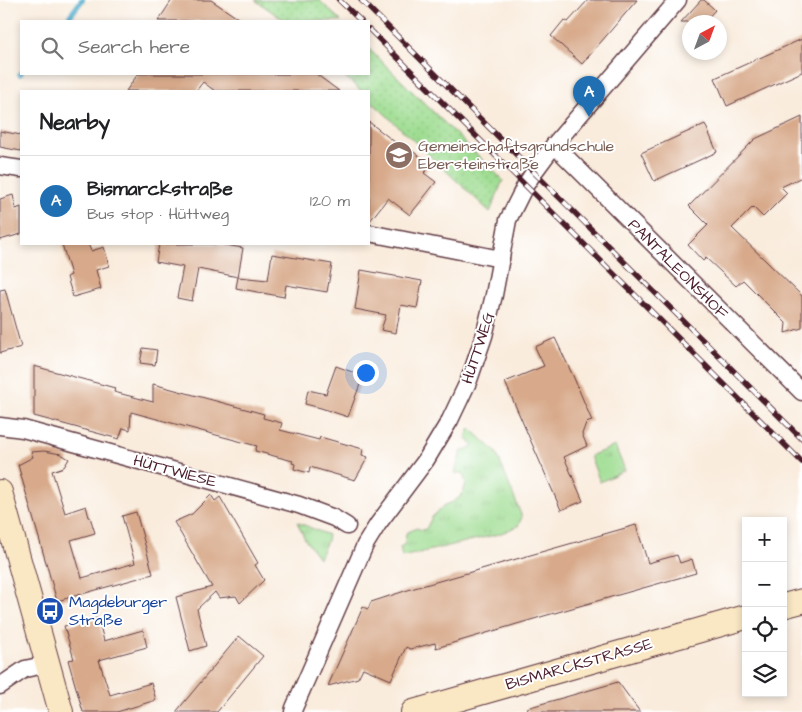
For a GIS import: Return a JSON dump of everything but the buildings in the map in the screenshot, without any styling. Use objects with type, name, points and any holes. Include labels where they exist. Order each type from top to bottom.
[{"type":"main road","points":[[0,492],[61,712]]},
{"type":"main road","points":[[787,605],[802,601]]},
{"type":"main road","name":"BISMARCKSTRASSE","points":[[413,712],[742,618]]},
{"type":"street","name":"HÜTTWEG","points":[[293,712],[365,545],[378,524],[426,460],[450,420],[469,380],[484,336],[494,295],[508,220],[534,172],[554,146],[678,0]]},
{"type":"street","name":"PANTALEONSHOF","points":[[554,146],[802,392]]},
{"type":"street","points":[[0,166],[20,169]]},
{"type":"street","points":[[370,233],[501,258]]},
{"type":"street","name":"HÜTTWIESE","points":[[0,426],[23,429],[299,505],[334,518],[348,526]]},
{"type":"street","points":[[0,686],[25,670],[48,664]]},
{"type":"green space","points":[[255,0],[319,0],[340,20],[284,20]]},
{"type":"green space","points":[[370,50],[503,180],[490,212],[370,100],[370,90],[360,90],[343,75],[370,75]]},
{"type":"green space","points":[[470,428],[496,452],[522,517],[518,526],[499,534],[402,557],[400,547],[405,544],[406,533],[417,528],[426,529],[432,517],[445,505],[462,495],[466,484],[463,473],[455,473],[461,452],[473,446],[466,437]]},
{"type":"green space","points":[[615,446],[625,470],[600,482],[590,456]]},
{"type":"green space","points":[[297,522],[328,535],[319,558],[306,541]]},
{"type":"waterway","points":[[67,20],[82,0]]},
{"type":"railway","points":[[339,0],[360,20]]},
{"type":"railway","points":[[361,0],[802,439]]},
{"type":"railway","points":[[370,30],[802,462]]},
{"type":"place","name":"Bismarckstraße","points":[[589,117]]},
{"type":"place","name":"Gemeinschaftsgrundschule Ebersteinstraße","points":[[399,155]]},
{"type":"place","name":"Magdeburger Straße","points":[[50,611]]}]
